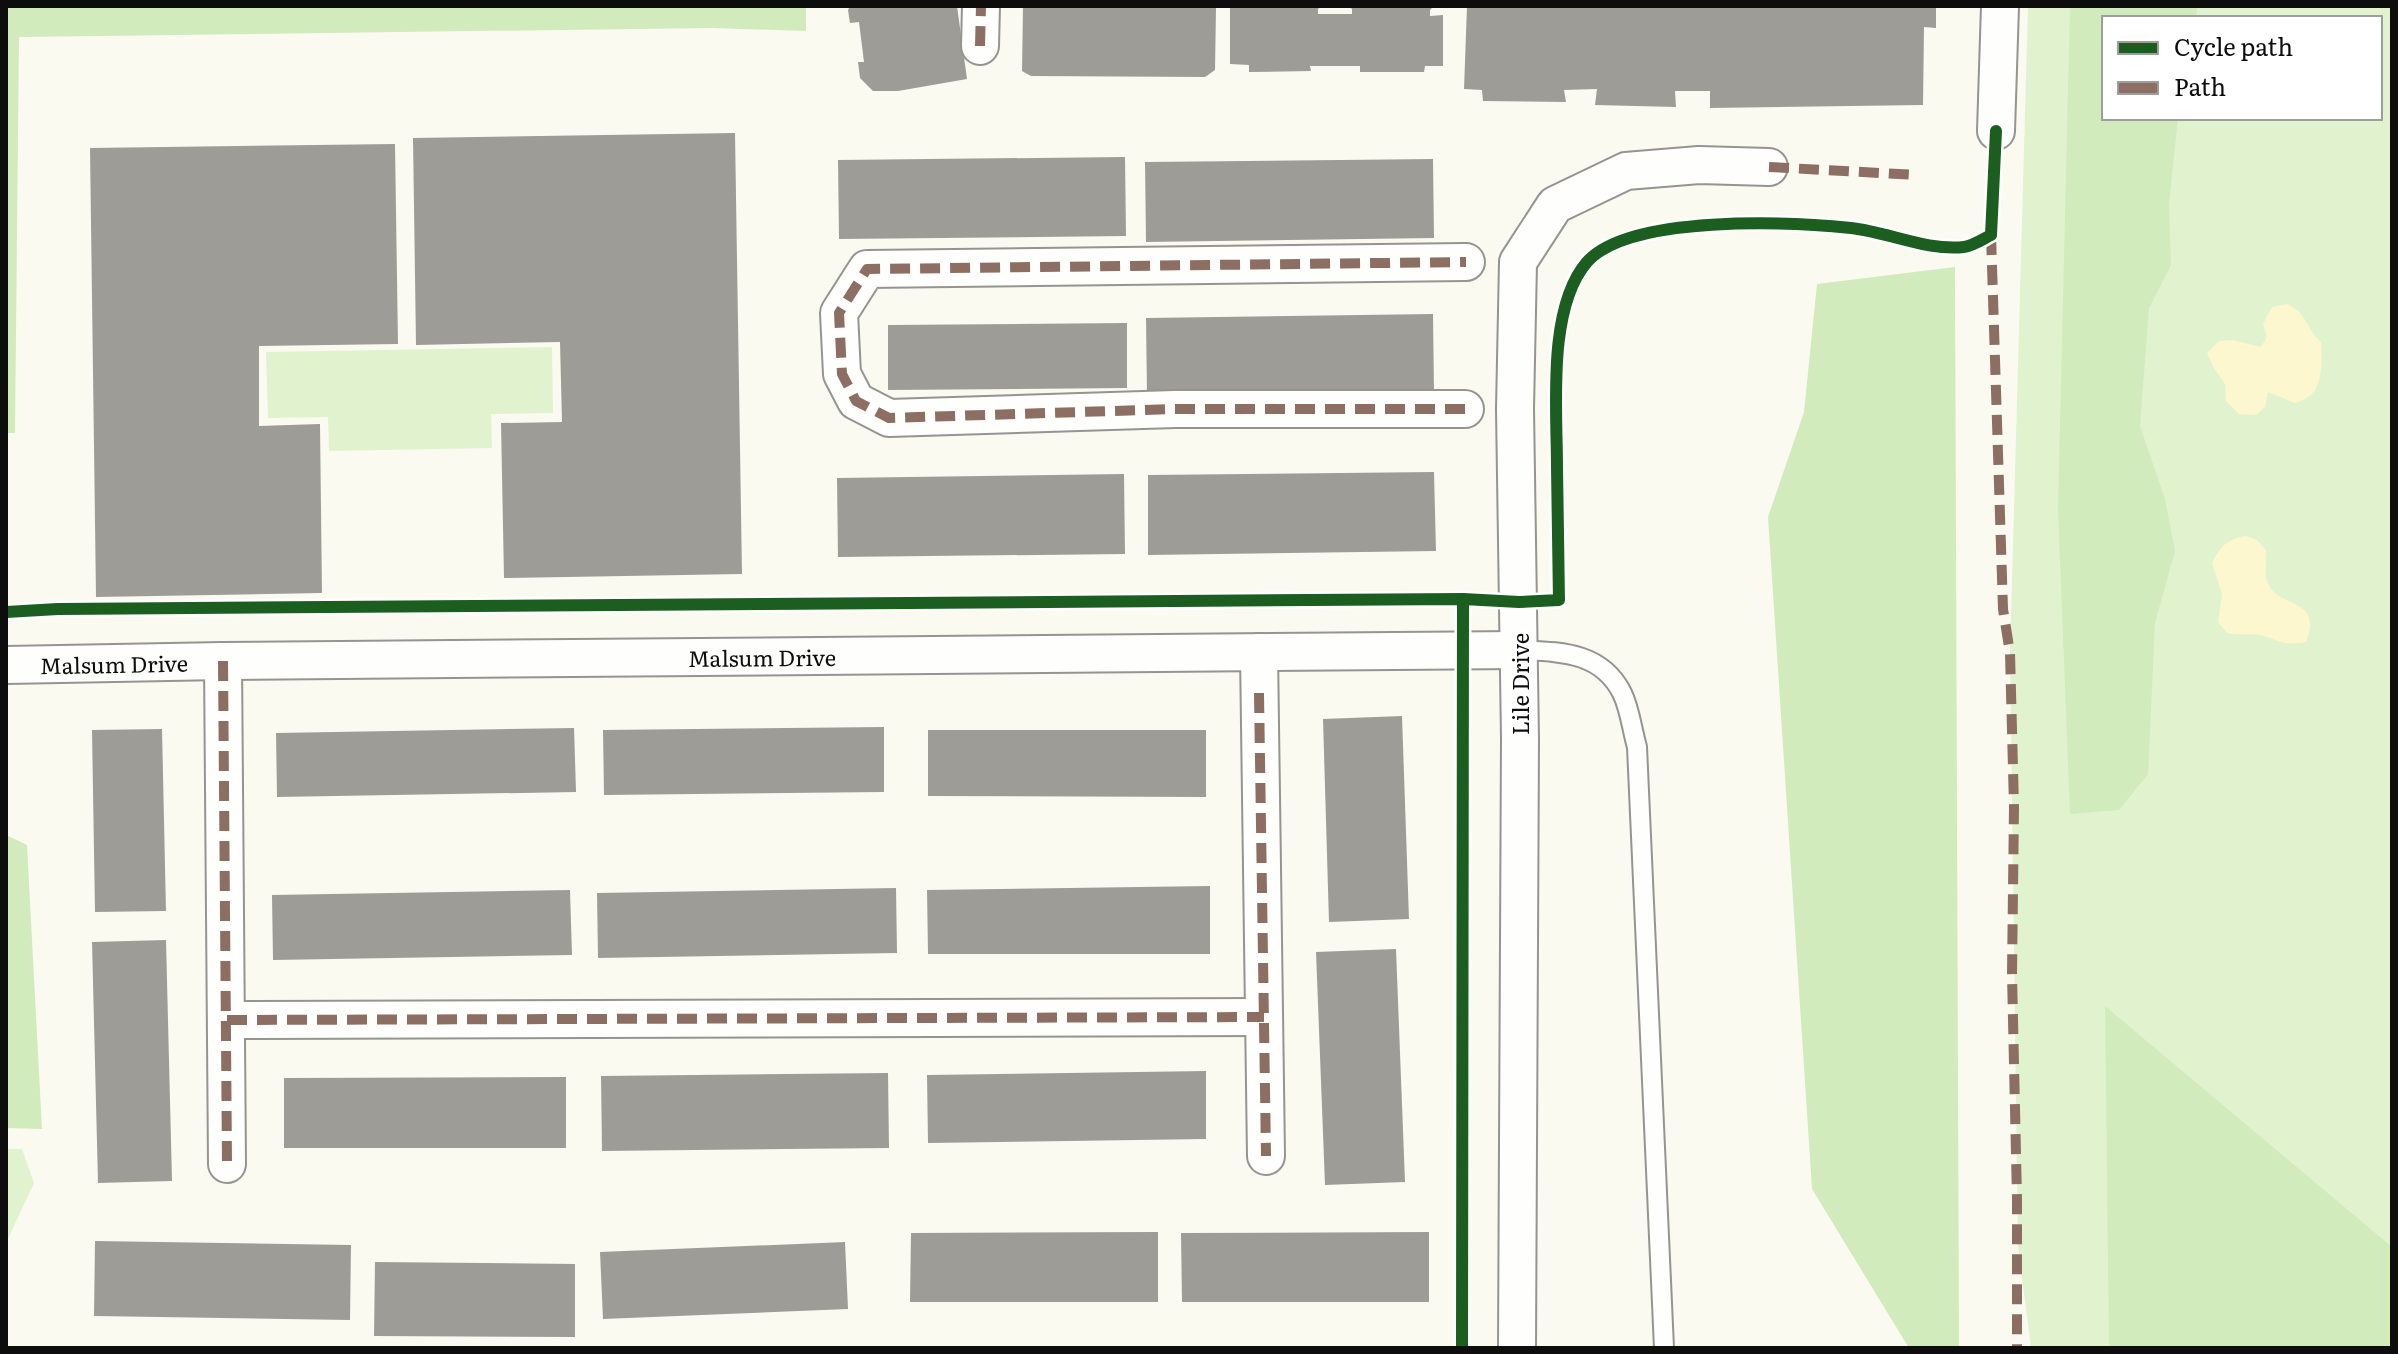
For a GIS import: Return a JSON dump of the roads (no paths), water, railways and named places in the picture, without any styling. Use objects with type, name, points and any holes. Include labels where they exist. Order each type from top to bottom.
[{"type":"street","points":[[980,46],[981,6]]},
{"type":"street","points":[[1996,131],[2000,6]]},
{"type":"street","name":"Lile Drive","points":[[1517,1348],[1519,650],[1515,409],[1518,262],[1555,205],[1626,171],[1699,165],[1769,167]]},
{"type":"street","points":[[1465,409],[1175,409],[889,418],[856,401],[842,374],[839,313],[867,269],[1466,262]]},
{"type":"street","name":"Malsum Drive","points":[[6,665],[1519,650]]},
{"type":"street","points":[[1259,652],[1266,1156]]},
{"type":"street","points":[[223,661],[227,1164]]},
{"type":"street","points":[[227,1020],[1264,1017]]},
{"type":"lane","points":[[1519,650],[1578,656],[1600,665],[1622,692],[1637,747],[1664,1348]]}]
